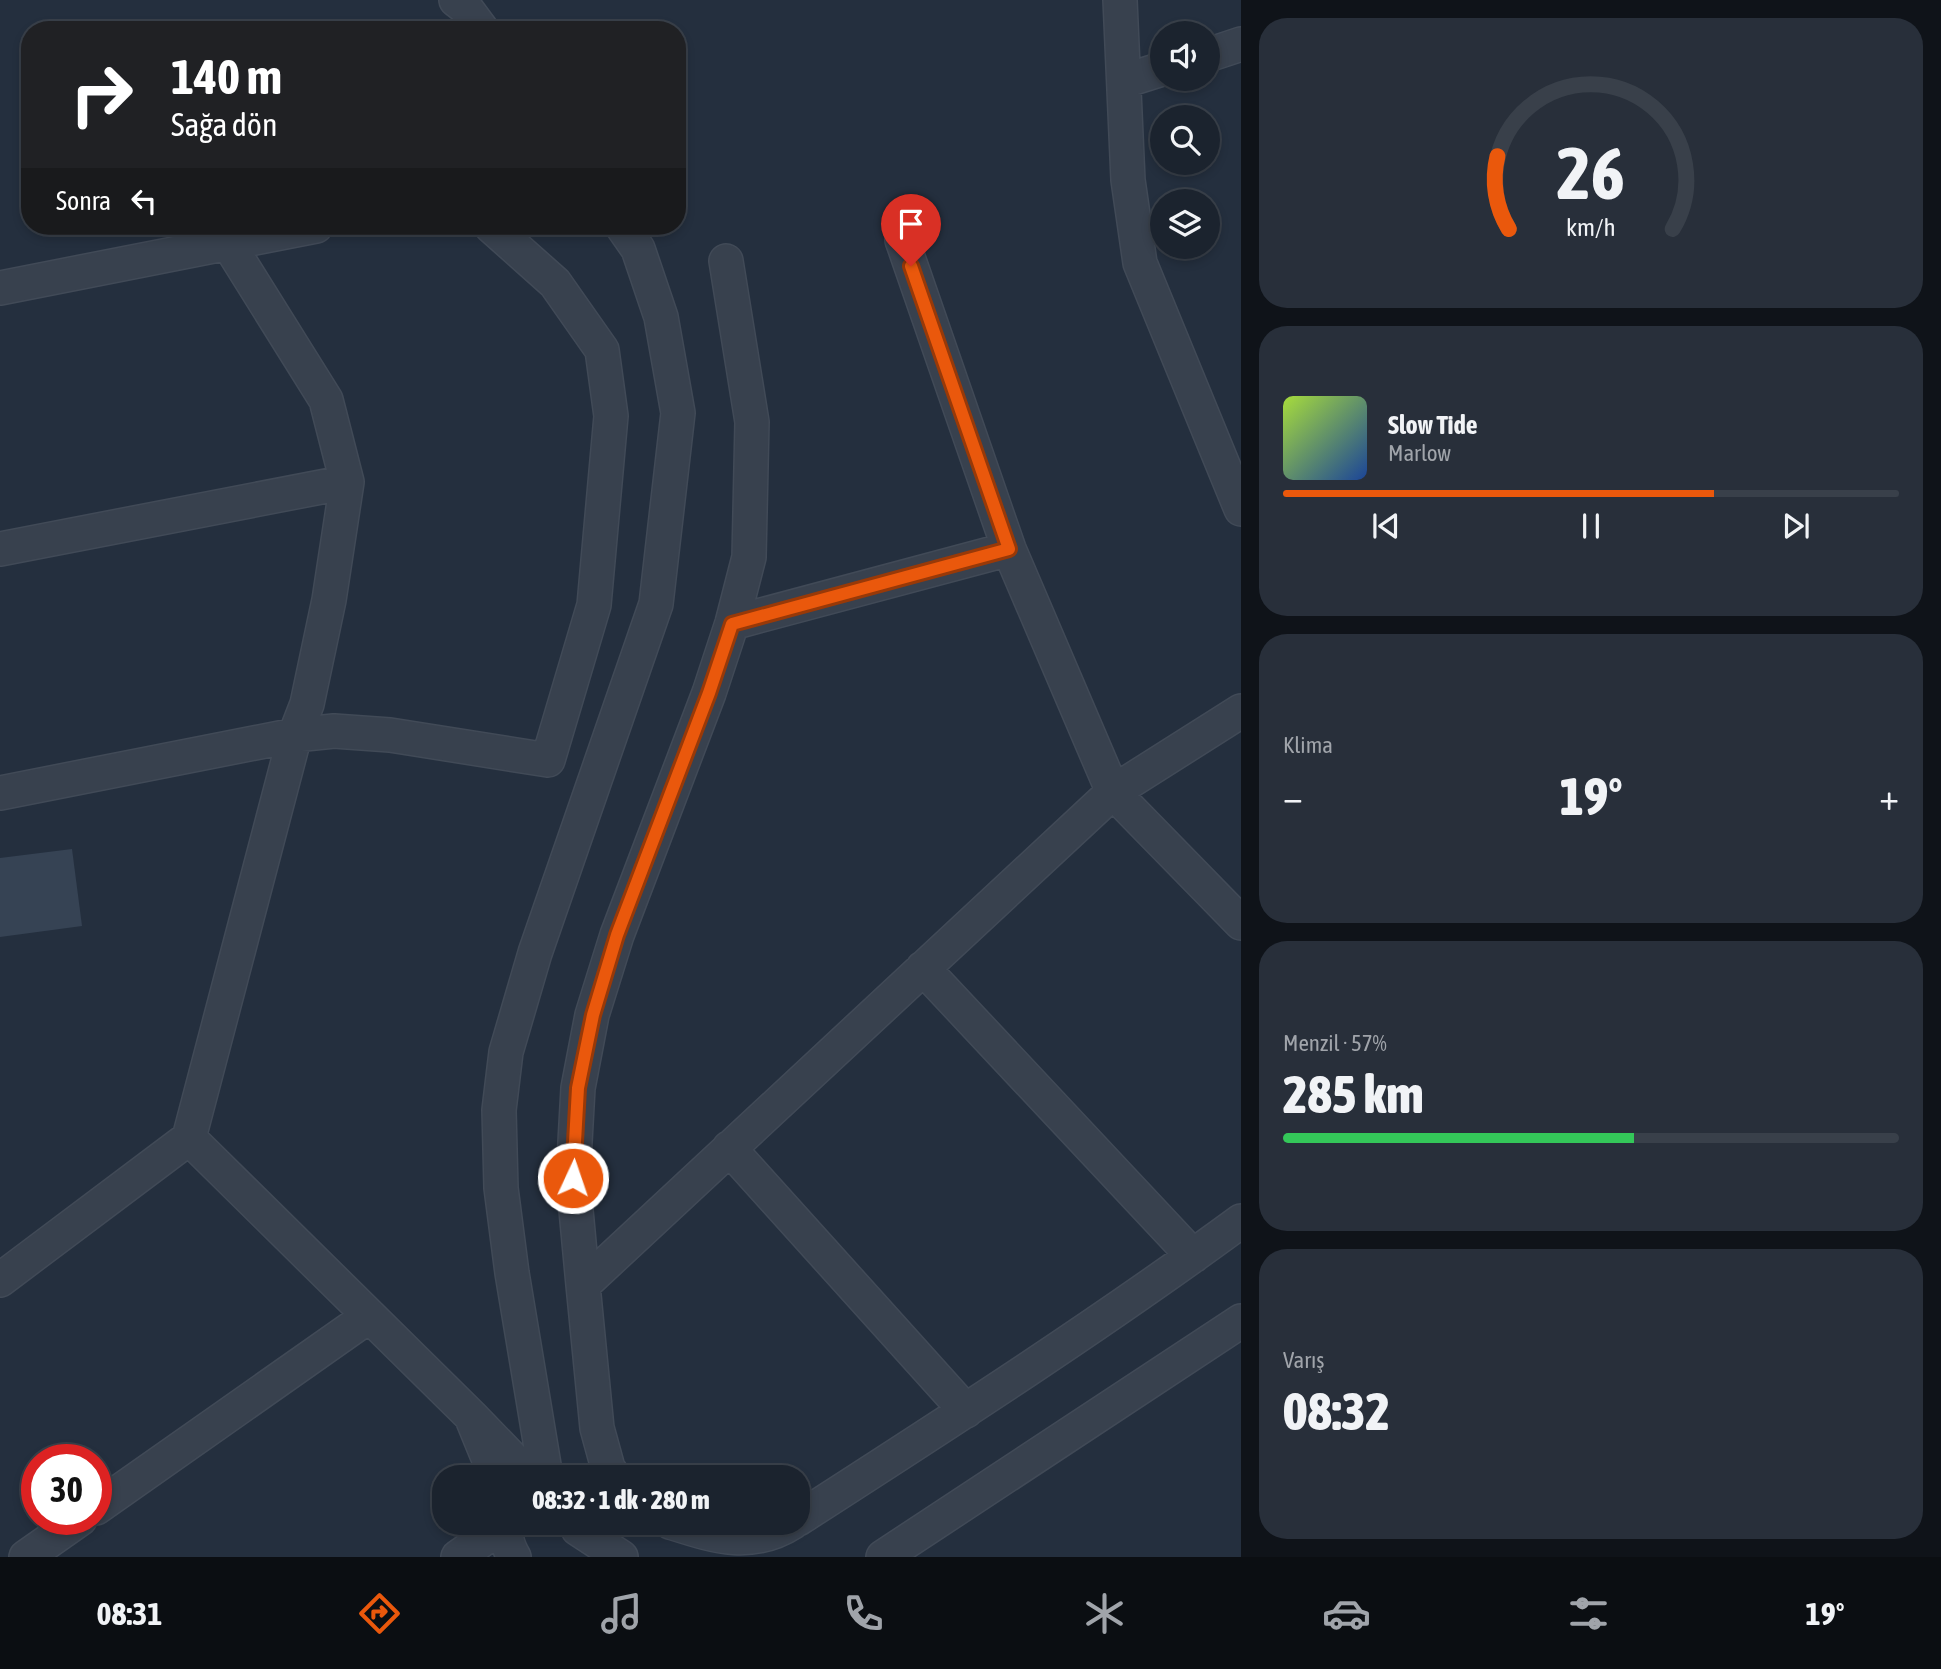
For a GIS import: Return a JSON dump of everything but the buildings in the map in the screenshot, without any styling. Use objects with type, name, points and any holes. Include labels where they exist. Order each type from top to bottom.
[{"type":"street","points":[[456,0],[475,21]]},
{"type":"street","points":[[1119,0],[1128,180],[1140,264],[1241,509]]},
{"type":"street","points":[[1220,51],[1241,44]]},
{"type":"street","points":[[1124,81],[1150,73]]},
{"type":"street","points":[[0,288],[269,235]]},
{"type":"street","points":[[0,793],[295,736],[334,731],[390,735],[548,760],[594,605],[611,416],[602,350],[555,283],[501,235]]},
{"type":"street","points":[[544,1465],[510,1261],[501,1188],[499,1110],[506,1052],[535,953],[656,604],[678,413],[661,317],[638,248],[629,235]]},
{"type":"street","points":[[902,240],[1009,549],[1113,792],[1241,923]]},
{"type":"street","points":[[0,1280],[189,1138],[295,736],[307,704],[329,600],[347,482],[326,401],[228,243]]},
{"type":"street","points":[[604,1465],[597,1428],[573,1178],[578,1088],[593,1015],[617,935],[709,693],[732,624],[749,557],[752,422],[726,261]]},
{"type":"street","points":[[0,549],[347,482]]},
{"type":"street","points":[[732,624],[1009,549]]},
{"type":"street","points":[[583,1285],[1113,792],[1241,711]]},
{"type":"street","points":[[923,968],[1193,1256]]},
{"type":"street","points":[[189,1138],[518,1465]]},
{"type":"street","points":[[729,1148],[966,1411]]},
{"type":"street","points":[[810,1511],[966,1411],[1241,1221]]},
{"type":"street","points":[[112,1497],[369,1316]]},
{"type":"street","points":[[883,1557],[1241,1321]]},
{"type":"street","points":[[471,1416],[491,1465]]},
{"type":"street","points":[[26,1557],[57,1535]]},
{"type":"street","points":[[458,1557],[489,1535]]},
{"type":"street","points":[[507,1535],[508,1546],[514,1557]]},
{"type":"street","points":[[721,1535],[740,1540],[766,1535]]},
{"type":"street","points":[[575,1536],[621,1557]]},
{"type":"route","points":[[573,1178],[578,1088],[593,1015],[617,935],[709,693],[732,624],[1009,549],[911,266]]}]
